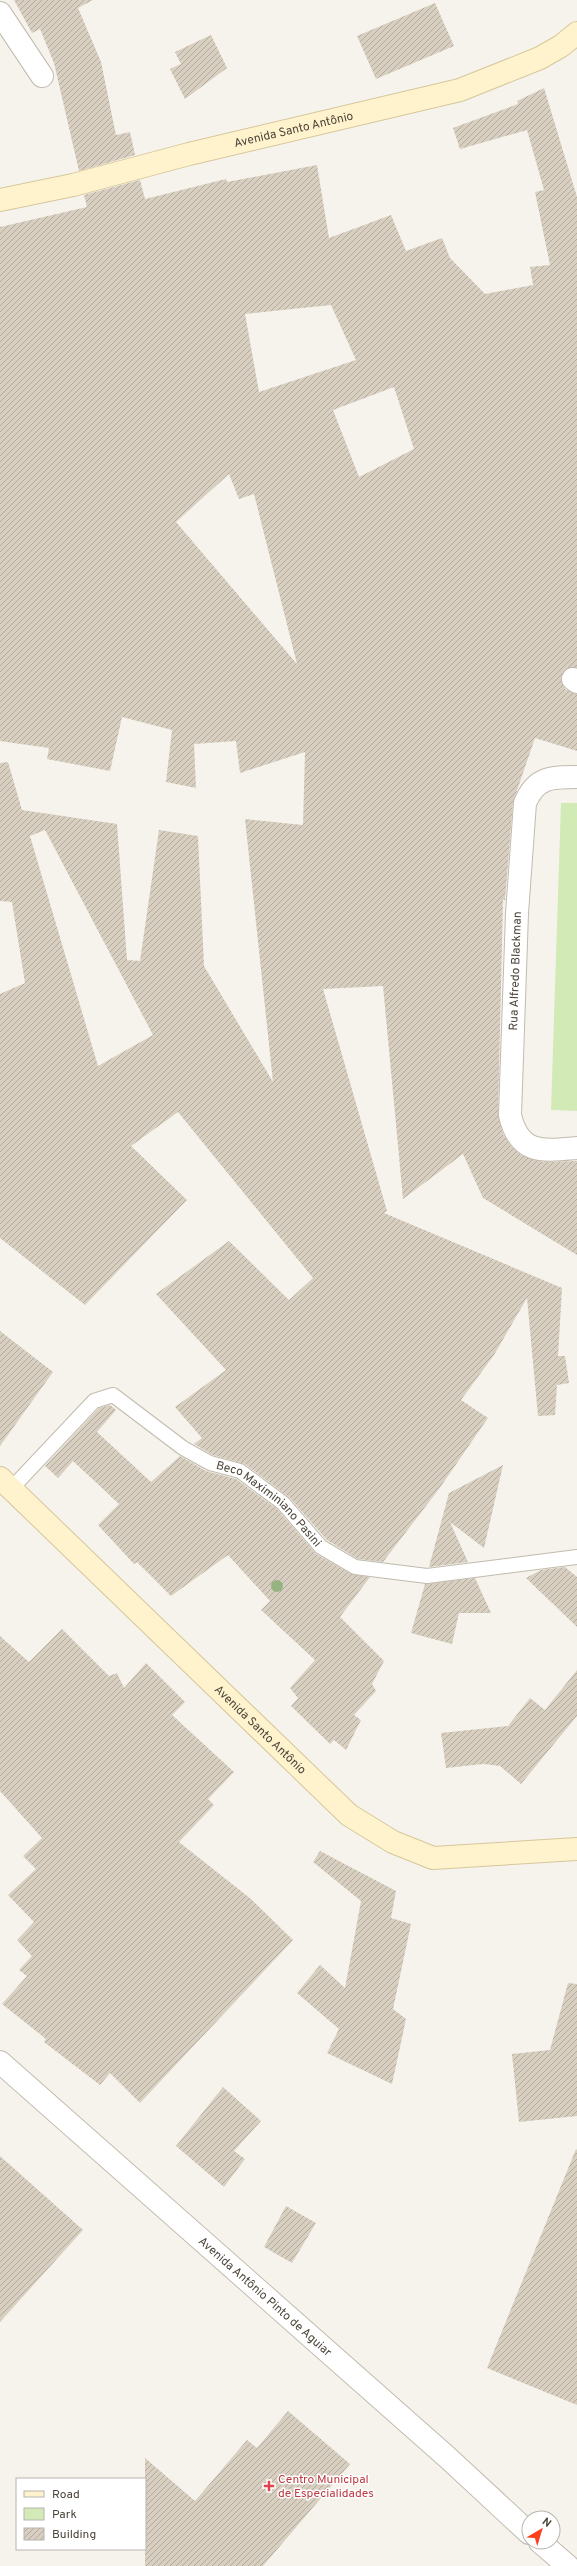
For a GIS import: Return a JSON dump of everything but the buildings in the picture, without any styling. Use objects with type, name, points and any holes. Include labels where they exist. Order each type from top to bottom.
[{"type":"street","points":[[0,13],[42,76]]},
{"type":"street","name":"Avenida Santo Antônio","points":[[0,200],[73,185],[189,154],[460,90],[540,58],[561,46],[577,32]]},
{"type":"street","name":"Rua Alfredo Blackman","points":[[577,778],[554,777],[542,782],[530,792],[525,803],[517,913],[510,1115],[513,1130],[521,1141],[532,1148],[546,1150],[577,1148]]},
{"type":"street","name":"Avenida Santo Antônio","points":[[6,1483],[349,1815],[393,1842],[433,1858],[577,1849]]},
{"type":"street","name":"Avenida Antônio Pinto de Aguiar","points":[[0,2062],[447,2457],[521,2526]]},
{"type":"street","points":[[549,2550],[568,2566]]},
{"type":"lane","name":"Beco Maximiniano Pasini","points":[[6,1483],[94,1401],[113,1395],[183,1448],[210,1463],[240,1471],[283,1504],[321,1547],[355,1567],[427,1576],[577,1557]]},
{"type":"green space","points":[[561,803],[577,803],[577,1111],[551,1110]]},
{"type":"place","name":"Centro Municipal de Especialidades","points":[[269,2486]]}]
